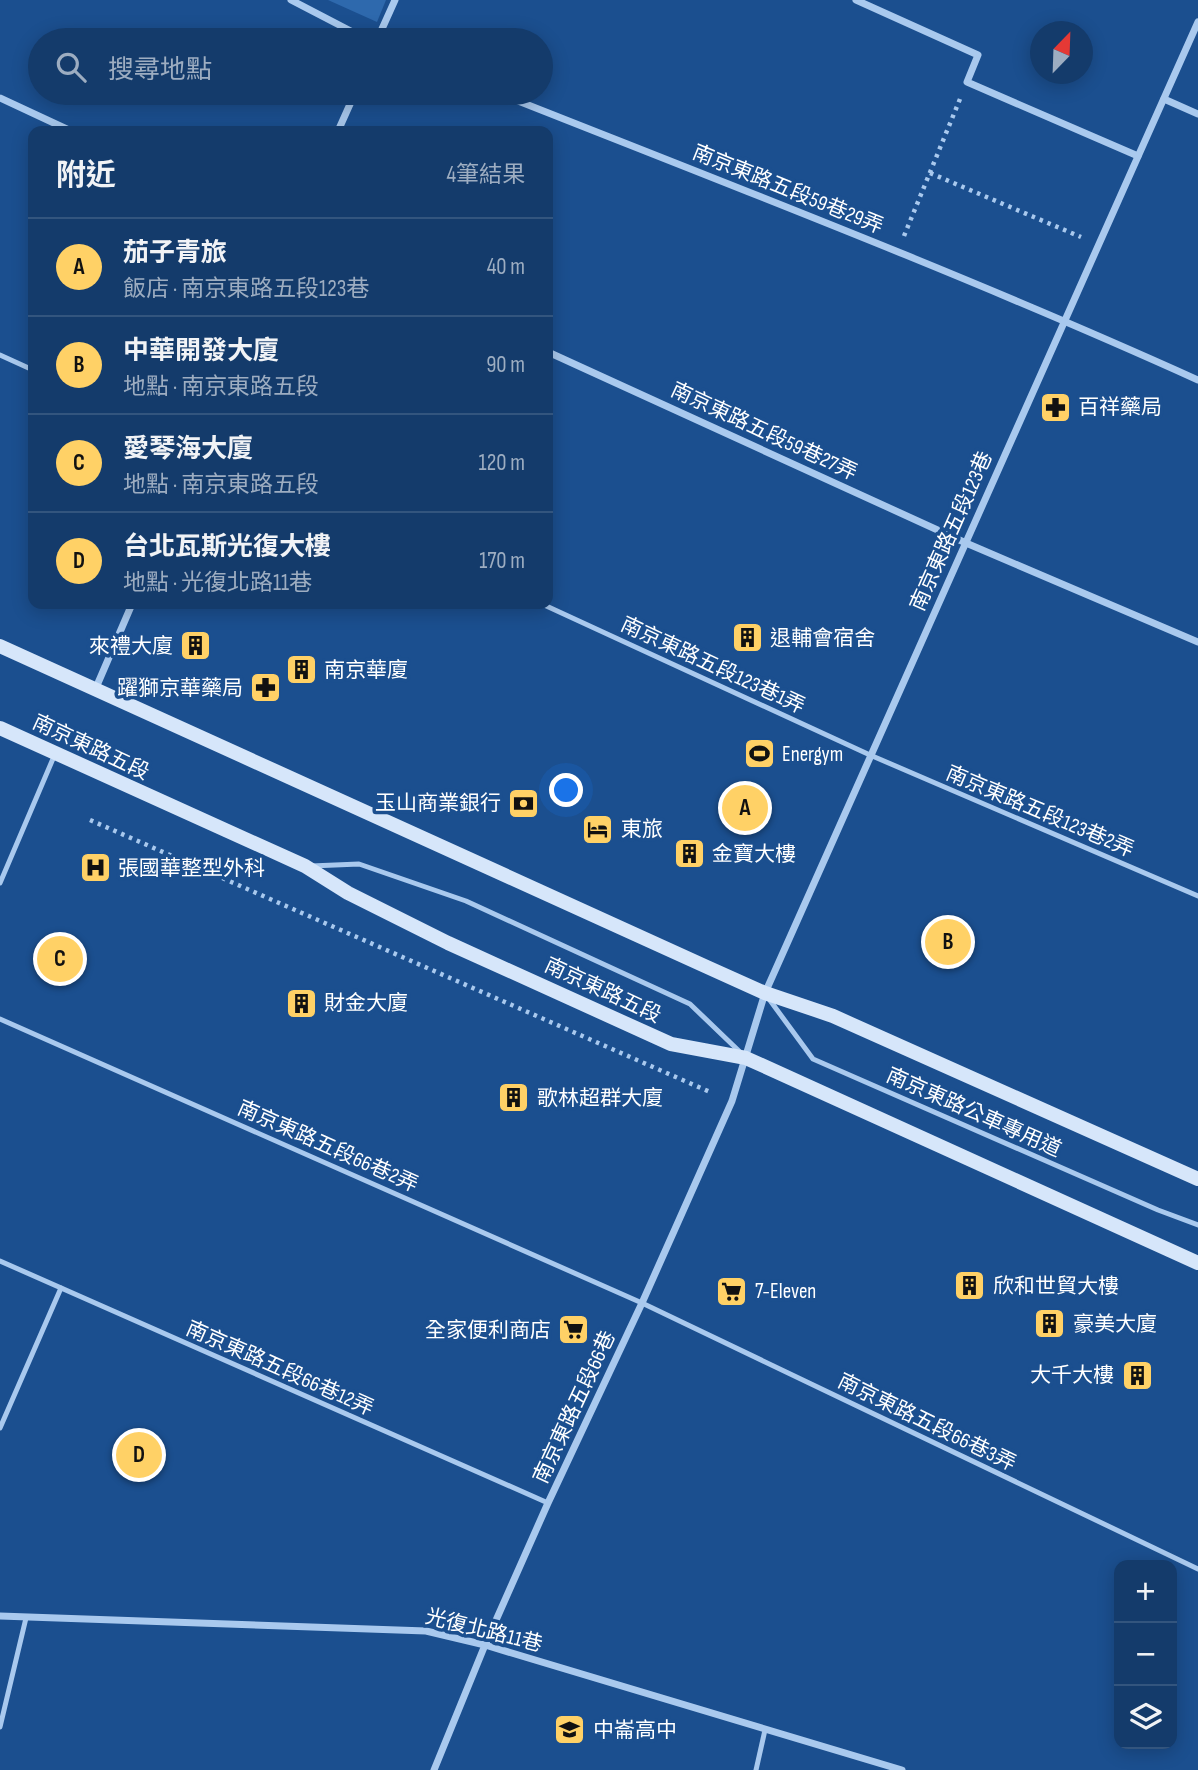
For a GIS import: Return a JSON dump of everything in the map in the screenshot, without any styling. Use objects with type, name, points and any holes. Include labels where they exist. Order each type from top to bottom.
[{"type":"main road","points":[[0,646],[765,993],[833,1016],[1198,1179]]},
{"type":"main road","name":"南京東路五段","points":[[0,728],[304,866],[348,893],[448,943],[671,1044],[746,1058],[1198,1263]]},
{"type":"street","points":[[291,0],[345,28]]},
{"type":"street","points":[[382,28],[395,0]]},
{"type":"street","points":[[856,0],[978,55],[967,82],[1138,156]]},
{"type":"street","name":"南京東路五段123巷","points":[[746,1058],[765,993],[1198,22]]},
{"type":"street","points":[[0,98],[60,126]]},
{"type":"street","points":[[1164,99],[1198,114]]},
{"type":"street","points":[[340,126],[350,105]]},
{"type":"street","name":"南京東路五段59巷29弄","points":[[528,105],[898,251],[1065,320],[1198,380]]},
{"type":"street","name":"南京東路五段59巷27弄","points":[[553,354],[966,543],[1198,642]]},
{"type":"street","points":[[95,690],[130,609]]},
{"type":"street","name":"南京東路五段66巷","points":[[433,1770],[548,1503],[733,1101],[746,1058]]},
{"type":"street","name":"光復北路11巷","points":[[0,1616],[426,1631],[485,1645],[902,1770]]},
{"type":"lane","points":[[0,355],[28,368]]},
{"type":"lane","name":"南京東路五段123巷1弄","points":[[553,609],[870,755]]},
{"type":"lane","points":[[0,883],[55,754]]},
{"type":"lane","name":"南京東路五段123巷2弄","points":[[870,755],[1198,896]]},
{"type":"lane","points":[[304,866],[359,864],[466,901],[690,1004],[746,1058]]},
{"type":"lane","name":"南京東路公車專用道","points":[[765,993],[813,1059],[1198,1225]]},
{"type":"lane","name":"南京東路五段66巷2弄","points":[[0,1019],[642,1303]]},
{"type":"lane","name":"南京東路五段66巷12弄","points":[[0,1261],[548,1503]]},
{"type":"lane","points":[[0,1427],[61,1288]]},
{"type":"lane","name":"南京東路五段66巷3弄","points":[[642,1303],[1198,1569]]},
{"type":"lane","points":[[0,1727],[26,1618]]},
{"type":"lane","points":[[756,1770],[765,1730]]},
{"type":"path","points":[[898,251],[967,82]]},
{"type":"path","points":[[930,173],[1098,244]]},
{"type":"path","points":[[90,820],[710,1092]]},
{"type":"shaded area","points":[[328,0],[386,0],[377,22]]},
{"type":"place","name":"百祥藥局","points":[[1055,407]]},
{"type":"place","name":"退輔會宿舍","points":[[747,638]]},
{"type":"place","name":"來禮大廈","points":[[196,646]]},
{"type":"place","name":"南京華廈","points":[[301,670]]},
{"type":"place","name":"躍獅京華藥局","points":[[266,688]]},
{"type":"place","name":"Energym","points":[[759,754]]},
{"type":"place","name":"玉山商業銀行","points":[[524,803]]},
{"type":"place","name":"茄子青旅","points":[[745,808]]},
{"type":"place","name":"東旅","points":[[598,829]]},
{"type":"place","name":"金寶大樓","points":[[689,854]]},
{"type":"place","name":"張國華整型外科","points":[[95,868]]},
{"type":"place","name":"中華開發大廈","points":[[948,942]]},
{"type":"place","name":"愛琴海大廈","points":[[60,959]]},
{"type":"place","name":"財金大廈","points":[[301,1003]]},
{"type":"place","name":"歌林超群大廈","points":[[514,1098]]},
{"type":"place","name":"欣和世貿大樓","points":[[970,1286]]},
{"type":"place","name":"7-Eleven","points":[[732,1291]]},
{"type":"place","name":"豪美大廈","points":[[1050,1324]]},
{"type":"place","name":"全家便利商店","points":[[574,1330]]},
{"type":"place","name":"大千大樓","points":[[1137,1375]]},
{"type":"place","name":"台北瓦斯光復大樓","points":[[139,1455]]},
{"type":"place","name":"中崙高中","points":[[570,1730]]}]
